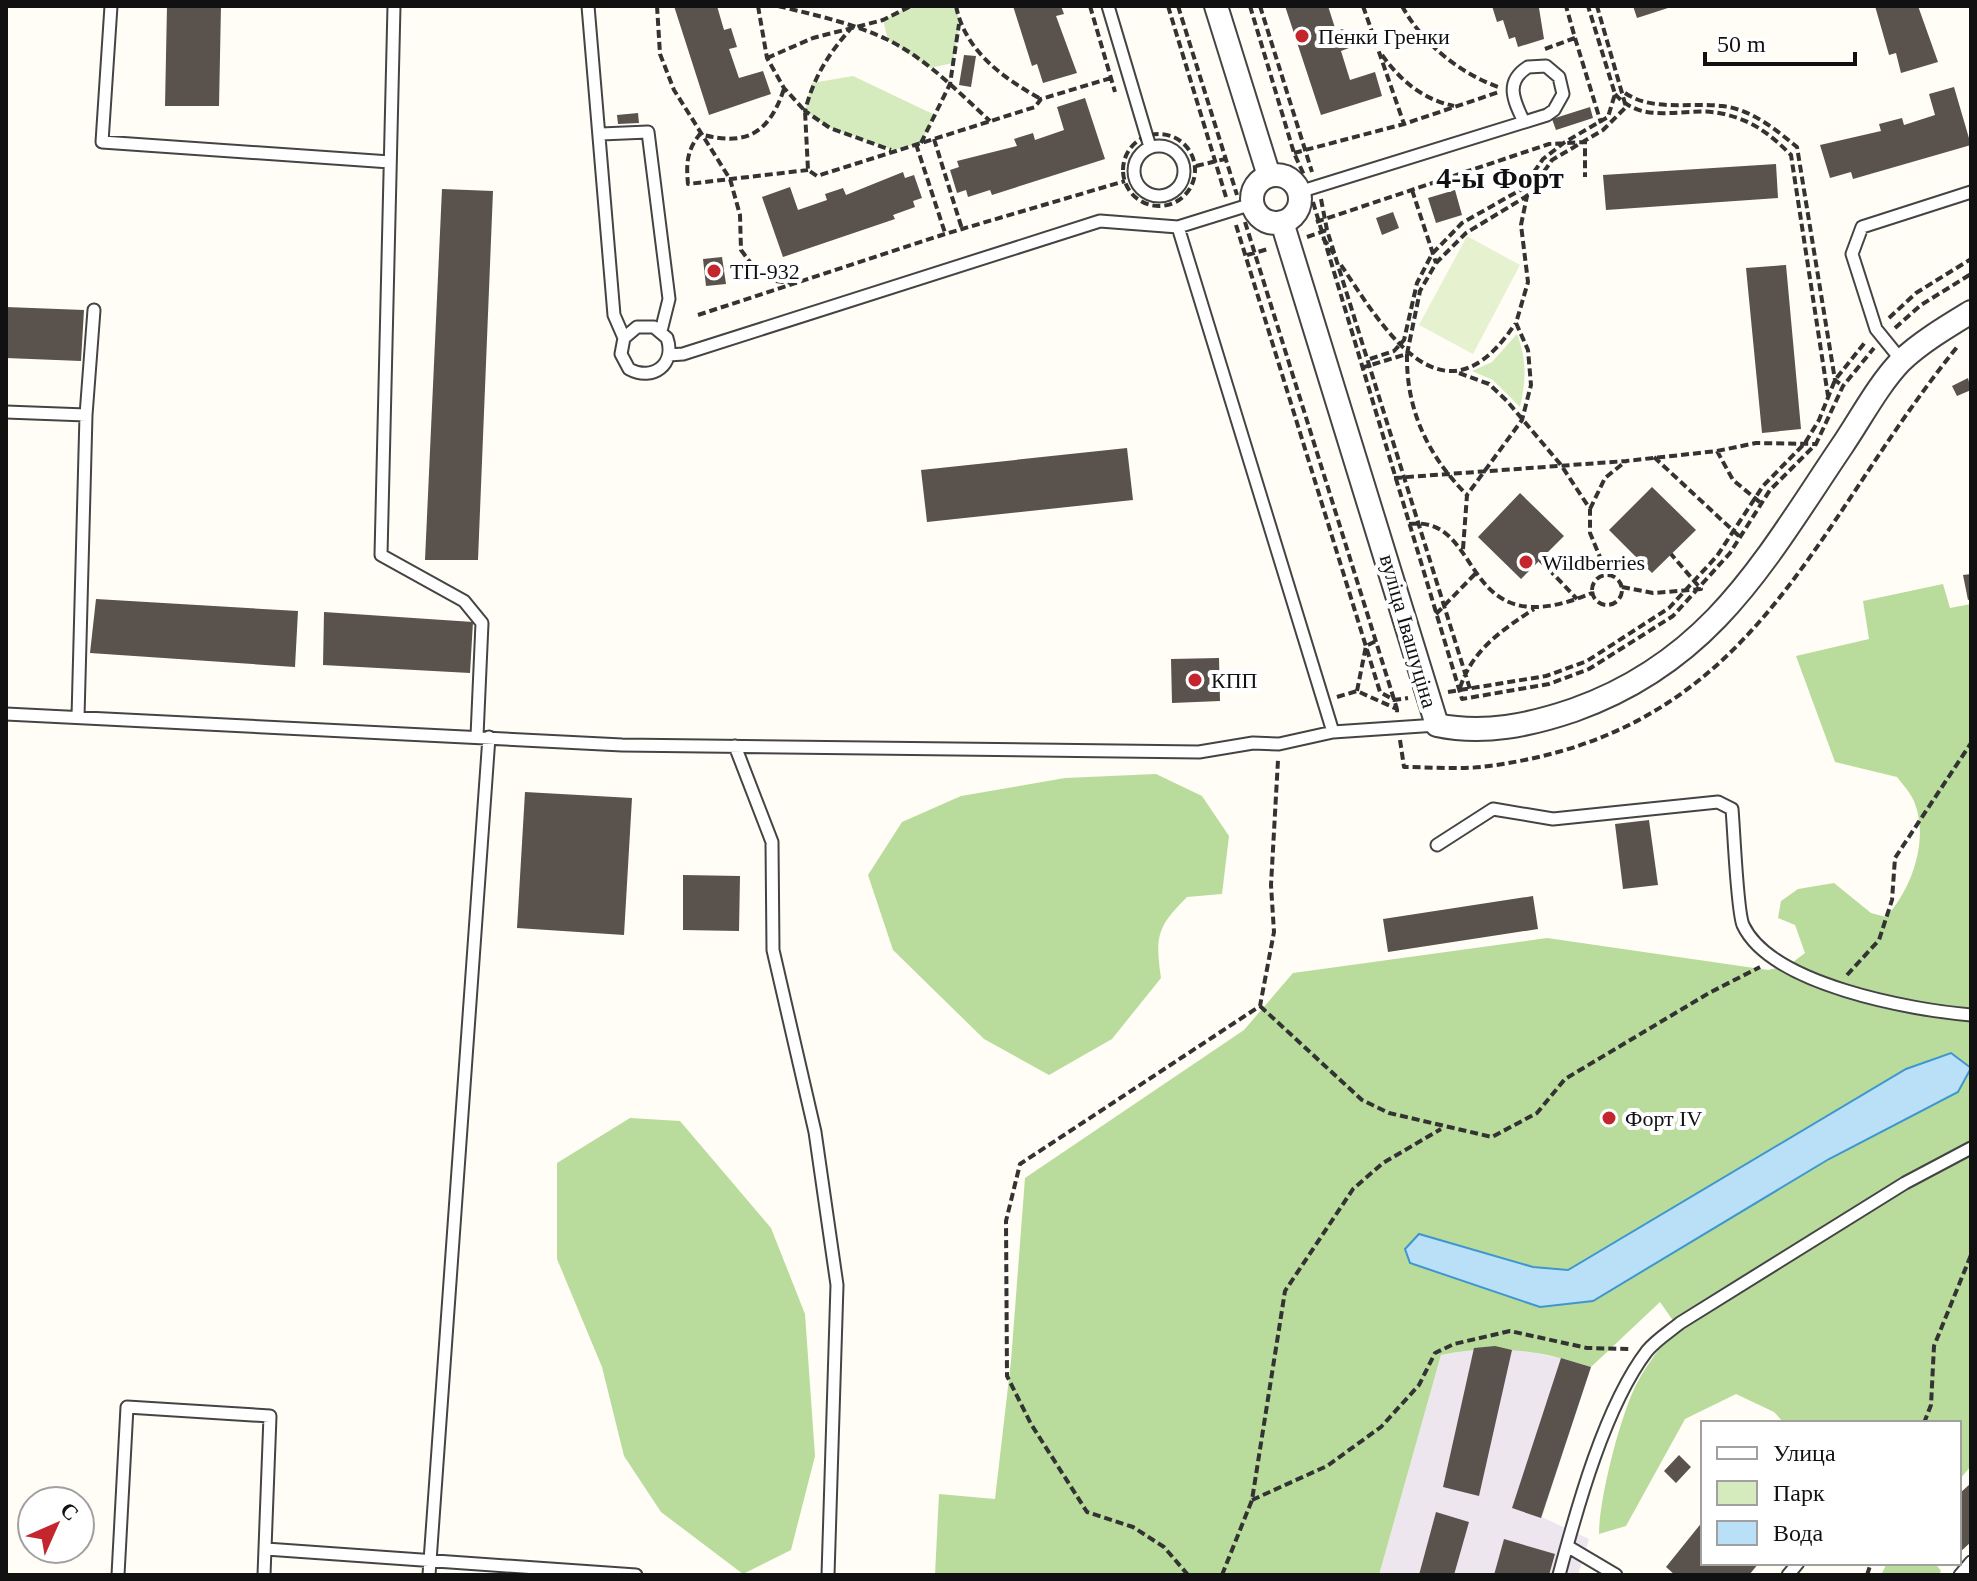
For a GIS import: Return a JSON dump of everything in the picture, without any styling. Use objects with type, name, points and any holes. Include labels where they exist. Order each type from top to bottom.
[{"type":"street","points":[[1216,6],[1269,176]]},
{"type":"street","points":[[1269,176],[1287,178],[1309,189],[1297,210],[1282,222],[1264,220],[1241,207],[1255,187],[1269,176]]},
{"type":"street","name":"вуліца Івашуціна","points":[[1282,222],[1437,725],[1480,730],[1545,720],[1599,701],[1659,667],[1702,634],[1742,593],[1902,361],[1971,312]]},
{"type":"lane","points":[[111,6],[102,142],[390,162]]},
{"type":"lane","points":[[394,6],[381,555],[464,601],[482,623],[483,737],[429,1575]]},
{"type":"lane","points":[[588,6],[614,315],[624,338]]},
{"type":"lane","points":[[1108,6],[1148,142],[1134,167],[1138,184],[1152,194],[1169,194],[1181,183],[1184,166],[1175,151],[1148,142]]},
{"type":"lane","points":[[1309,189],[1547,115],[1560,103],[1563,86],[1559,77],[1546,66],[1528,67],[1515,78],[1512,96],[1524,122]]},
{"type":"lane","points":[[601,134],[648,132],[669,299],[661,331]]},
{"type":"lane","points":[[1902,361],[1880,334],[1852,254],[1862,227],[1971,192]]},
{"type":"lane","points":[[669,355],[683,354],[1100,221],[1178,227],[1241,207]]},
{"type":"lane","points":[[1178,227],[1333,732]]},
{"type":"lane","points":[[78,717],[86,415],[94,310]]},
{"type":"lane","points":[[637,327],[654,327],[661,331],[667,338],[669,355],[661,369],[653,373],[637,373],[624,362],[621,346],[624,338],[637,327]]},
{"type":"lane","points":[[6,412],[86,415]]},
{"type":"lane","points":[[6,714],[622,745],[1199,752],[1253,743],[1279,744],[1333,732],[1437,725]]},
{"type":"lane","points":[[735,746],[772,842],[773,950],[815,1132],[837,1285],[828,1575]]},
{"type":"lane","points":[[1437,845],[1493,809],[1553,819],[1718,802],[1732,809],[1743,925],[1772,959],[1836,987],[1930,1011],[1971,1015]]},
{"type":"lane","points":[[1559,1575],[1609,1421],[1626,1383],[1649,1349],[1680,1323],[1905,1183],[1971,1148]]},
{"type":"lane","points":[[118,1575],[127,1407],[270,1416],[264,1575]]},
{"type":"lane","points":[[1567,1546],[1616,1575]]},
{"type":"lane","points":[[266,1549],[636,1575]]},
{"type":"lane","points":[[1960,1575],[1971,1562]]},
{"type":"path","points":[[657,6],[660,54],[674,90],[730,179],[740,215],[741,250],[756,270],[775,281],[793,284]]},
{"type":"path","points":[[758,6],[767,58],[784,88],[805,111],[830,128],[894,150]]},
{"type":"path","points":[[778,6],[853,25],[911,53],[990,121]]},
{"type":"path","points":[[767,58],[813,38],[853,25],[883,20],[911,6]]},
{"type":"path","points":[[945,234],[918,144],[950,84],[960,24],[956,6]]},
{"type":"path","points":[[1168,6],[1214,161],[1241,207],[1380,692],[1394,700]]},
{"type":"path","points":[[1178,6],[1397,709],[1404,767],[1486,767],[1553,754],[1610,734],[1667,705],[1716,668],[1762,623],[1961,342]]},
{"type":"path","points":[[1250,6],[1294,153],[1309,189],[1327,218],[1337,260],[1470,689]]},
{"type":"path","points":[[1260,6],[1306,153],[1309,189],[1319,233],[1462,699],[1549,684],[1589,669],[1654,630],[1701,589],[1762,504],[1816,444],[1843,386],[1880,334],[1971,274]]},
{"type":"path","points":[[1363,6],[1404,124]]},
{"type":"path","points":[[1294,153],[1306,153],[1404,124],[1505,90],[1472,78],[1446,58],[1412,25],[1402,6]]},
{"type":"path","points":[[1588,6],[1615,94],[1626,107],[1639,113],[1726,114],[1766,130],[1791,155],[1828,399]]},
{"type":"path","points":[[1597,6],[1626,107]]},
{"type":"path","points":[[960,24],[1003,77],[1041,99]]},
{"type":"path","points":[[808,170],[805,111],[812,83],[828,54],[853,25]]},
{"type":"path","points":[[1575,38],[1603,130]]},
{"type":"path","points":[[1378,50],[1397,76],[1418,92],[1457,106]]},
{"type":"path","points":[[700,134],[692,144],[686,163],[688,184],[808,170],[817,176],[1035,107],[1041,99],[1111,78]]},
{"type":"path","points":[[700,134],[717,139],[742,139],[761,130],[776,112],[784,88]]},
{"type":"path","points":[[1623,92],[1640,103],[1725,106],[1766,122],[1797,147],[1835,380],[1843,386]]},
{"type":"path","points":[[1361,368],[1400,346],[1417,283],[1432,254],[1462,223],[1522,189],[1543,159],[1608,117],[1615,94]]},
{"type":"path","points":[[1459,373],[1484,360],[1503,342],[1516,323],[1528,282],[1521,225],[1527,196],[1552,160],[1603,130],[1626,107]]},
{"type":"path","points":[[1174,138],[1190,151],[1196,166],[1189,190],[1174,203],[1164,206],[1144,203],[1125,181],[1123,170],[1129,150],[1148,142],[1174,138]]},
{"type":"path","points":[[934,139],[962,229]]},
{"type":"path","points":[[1316,222],[1549,144],[1585,142]]},
{"type":"path","points":[[1585,142],[1585,177]]},
{"type":"path","points":[[1196,166],[1225,159]]},
{"type":"path","points":[[698,315],[945,234],[1125,181]]},
{"type":"path","points":[[1522,189],[1527,196]]},
{"type":"path","points":[[1412,190],[1436,263]]},
{"type":"path","points":[[1467,495],[1446,474],[1415,418],[1406,381],[1407,354],[1420,291],[1436,263],[1466,233],[1527,196]]},
{"type":"path","points":[[1319,233],[1376,317],[1407,354],[1437,369],[1489,384],[1561,465],[1590,509]]},
{"type":"path","points":[[1460,690],[1546,676],[1587,661],[1640,630],[1688,591],[1754,500],[1805,443],[1835,380],[1916,293],[1971,259]]},
{"type":"path","points":[[1463,549],[1467,495],[1480,474],[1510,442],[1522,420],[1531,385],[1528,350],[1516,323]]},
{"type":"path","points":[[1371,362],[1407,354]]},
{"type":"path","points":[[1394,478],[1626,461],[1717,451],[1756,443],[1816,444]]},
{"type":"path","points":[[1717,451],[1733,480],[1762,504]]},
{"type":"path","points":[[1654,457],[1740,537]]},
{"type":"path","points":[[1607,574],[1590,533],[1590,509],[1605,478],[1626,461]]},
{"type":"path","points":[[1409,524],[1420,522],[1443,532],[1463,549],[1475,574],[1491,593],[1508,602],[1535,609]]},
{"type":"path","points":[[1671,554],[1701,589]]},
{"type":"path","points":[[1540,560],[1577,599]]},
{"type":"path","points":[[1436,614],[1475,574]]},
{"type":"path","points":[[1622,587],[1619,600],[1613,604],[1600,604],[1592,593],[1595,580],[1607,574],[1614,576],[1622,587],[1653,593],[1701,589]]},
{"type":"path","points":[[1460,690],[1465,672],[1491,640],[1535,609],[1592,593]]},
{"type":"path","points":[[1366,646],[1376,641]]},
{"type":"path","points":[[1357,691],[1366,646]]},
{"type":"path","points":[[1323,702],[1357,691],[1397,709]]},
{"type":"path","points":[[1836,987],[1879,940],[1892,900],[1895,858],[1971,743]]},
{"type":"path","points":[[1188,1575],[1164,1547],[1133,1527],[1087,1512],[1031,1424],[1007,1376],[1006,1221],[1020,1164],[1260,1006],[1274,932],[1271,885],[1279,744]]},
{"type":"path","points":[[1260,1006],[1362,1100],[1389,1113],[1492,1137],[1537,1113],[1565,1079],[1772,959]]},
{"type":"path","points":[[1222,1575],[1252,1500],[1285,1291],[1353,1189],[1394,1156],[1443,1128]]},
{"type":"path","points":[[1925,1421],[1931,1405],[1934,1346],[1971,1255]]},
{"type":"path","points":[[1252,1500],[1327,1466],[1381,1427],[1419,1385],[1435,1353],[1454,1344],[1510,1331],[1587,1348],[1649,1349]]},
{"type":"shaded area","points":[[1495,1346],[1591,1367],[1542,1517],[1589,1539],[1578,1575],[1379,1575],[1441,1355]]},
{"type":"green space","points":[[911,6],[956,6],[960,24],[953,63],[930,68],[888,40],[883,20]]},
{"type":"green space","points":[[853,76],[935,115],[921,143],[894,150],[830,128],[805,111],[812,83]]},
{"type":"green space","points":[[1467,236],[1520,265],[1473,354],[1419,325]]},
{"type":"green space","points":[[1517,334],[1524,370],[1520,407],[1493,380],[1472,371],[1492,362]]},
{"type":"green space","points":[[1943,584],[1950,608],[1971,604],[1971,1466],[1961,1478],[1961,1421],[1782,1421],[1774,1412],[1736,1394],[1685,1419],[1626,1526],[1599,1534],[1606,1480],[1623,1417],[1636,1385],[1674,1322],[1660,1302],[1591,1367],[1516,1350],[1479,1350],[1441,1355],[1379,1575],[935,1575],[939,1494],[995,1499],[1011,1361],[1025,1178],[1244,1030],[1293,973],[1547,938],[1768,970],[1789,965],[1805,953],[1795,925],[1778,918],[1781,901],[1798,889],[1834,883],[1871,913],[1886,917],[1910,879],[1919,849],[1919,818],[1915,804],[1897,777],[1835,762],[1796,656],[1869,639],[1863,601]]},
{"type":"green space","points":[[1156,774],[1202,796],[1229,836],[1222,894],[1187,897],[1177,907],[1160,933],[1158,952],[1161,978],[1112,1039],[1049,1075],[984,1039],[893,950],[868,875],[902,822],[961,796],[1065,778]]},
{"type":"green space","points":[[630,1118],[680,1121],[771,1228],[805,1314],[815,1456],[791,1550],[743,1574],[661,1512],[624,1456],[602,1367],[557,1259],[557,1163]]},
{"type":"green space","points":[[1886,1565],[1936,1565],[1941,1571],[1939,1575],[1881,1575]]},
{"type":"water","points":[[1951,1053],[1971,1068],[1958,1092],[1829,1159],[1593,1301],[1540,1307],[1410,1263],[1405,1249],[1419,1234],[1533,1267],[1568,1270],[1906,1069]]},
{"type":"building","points":[[167,6],[221,6],[219,106],[165,106]]},
{"type":"building","points":[[674,6],[717,6],[724,30],[731,28],[737,47],[729,49],[739,78],[763,71],[771,94],[709,115]]},
{"type":"building","points":[[1013,6],[1061,6],[1064,14],[1056,16],[1077,73],[1043,83],[1037,64],[1032,66]]},
{"type":"building","points":[[1285,6],[1328,6],[1336,31],[1343,29],[1349,48],[1341,51],[1350,80],[1375,72],[1382,96],[1321,115]]},
{"type":"building","points":[[1492,6],[1539,8],[1544,39],[1518,47],[1515,37],[1509,39],[1503,20],[1497,22]]},
{"type":"building","points":[[1633,6],[1671,6],[1671,7],[1637,18]]},
{"type":"building","points":[[1875,6],[1918,6],[1938,62],[1901,73],[1896,53],[1889,55]]},
{"type":"building","points":[[964,55],[976,56],[971,87],[959,85]]},
{"type":"building","points":[[1954,87],[1971,145],[1853,179],[1851,172],[1830,178],[1820,145],[1881,131],[1879,124],[1902,118],[1904,125],[1935,115],[1929,94]]},
{"type":"building","points":[[1085,98],[1105,159],[992,195],[990,190],[968,197],[966,190],[957,193],[950,170],[959,167],[957,161],[1017,146],[1014,139],[1033,133],[1035,140],[1064,130],[1057,107]]},
{"type":"building","points":[[1590,107],[1593,118],[1556,130],[1552,119]]},
{"type":"building","points":[[638,113],[639,123],[618,124],[617,115]]},
{"type":"building","points":[[1776,164],[1778,198],[1606,210],[1603,175]]},
{"type":"building","points":[[903,172],[905,178],[914,175],[922,198],[913,201],[915,207],[893,215],[895,219],[783,257],[762,197],[790,187],[798,210],[827,200],[825,194],[843,188],[846,195]]},
{"type":"building","points":[[442,189],[493,191],[478,560],[425,560]]},
{"type":"building","points":[[1455,190],[1462,215],[1436,223],[1428,198]]},
{"type":"building","points":[[1393,212],[1399,228],[1382,235],[1376,218]]},
{"type":"building","name":"ТП-932","points":[[722,257],[726,284],[706,286],[703,259]]},
{"type":"building","points":[[1786,265],[1801,429],[1762,433],[1746,268]]},
{"type":"building","points":[[6,307],[84,310],[81,361],[6,358]]},
{"type":"building","points":[[1968,378],[1971,390],[1957,396],[1952,386]]},
{"type":"building","points":[[1127,448],[1133,500],[927,522],[921,470]]},
{"type":"building","points":[[1652,487],[1696,530],[1652,573],[1609,530]]},
{"type":"building","points":[[1520,493],[1564,536],[1521,579],[1478,537]]},
{"type":"building","points":[[1971,574],[1971,599],[1968,600],[1963,575]]},
{"type":"building","points":[[96,599],[298,611],[295,667],[90,653]]},
{"type":"building","points":[[324,612],[473,622],[470,673],[323,665]]},
{"type":"building","name":"КПП","points":[[1219,658],[1220,701],[1172,703],[1171,659]]},
{"type":"building","points":[[525,792],[632,798],[624,935],[517,928]]},
{"type":"building","points":[[1649,820],[1658,885],[1623,889],[1615,824]]},
{"type":"building","points":[[683,875],[740,876],[739,931],[683,930]]},
{"type":"building","points":[[1533,896],[1538,929],[1388,952],[1383,919]]},
{"type":"building","points":[[1495,1346],[1512,1350],[1479,1496],[1443,1487],[1474,1348]]},
{"type":"building","points":[[1561,1358],[1591,1367],[1541,1518],[1512,1508]]},
{"type":"building","points":[[1679,1455],[1691,1467],[1676,1483],[1664,1471]]},
{"type":"building","points":[[1971,1483],[1971,1542],[1961,1551],[1961,1492]]},
{"type":"building","points":[[1436,1512],[1469,1522],[1454,1575],[1419,1575]]},
{"type":"building","points":[[1701,1523],[1701,1565],[1757,1565],[1749,1575],[1675,1575],[1666,1567]]},
{"type":"building","points":[[1504,1539],[1555,1554],[1549,1575],[1494,1575]]},
{"type":"place","name":"Пенки Гренки","points":[[1302,36]]},
{"type":"place","name":"ТП-932","points":[[714,271]]},
{"type":"place","name":"Wildberries","points":[[1526,562]]},
{"type":"place","name":"КПП","points":[[1195,680]]},
{"type":"place","name":"Форт IV","points":[[1609,1118]]},
{"type":"district","name":"4-ы Форт","points":[[1500,178]]}]
